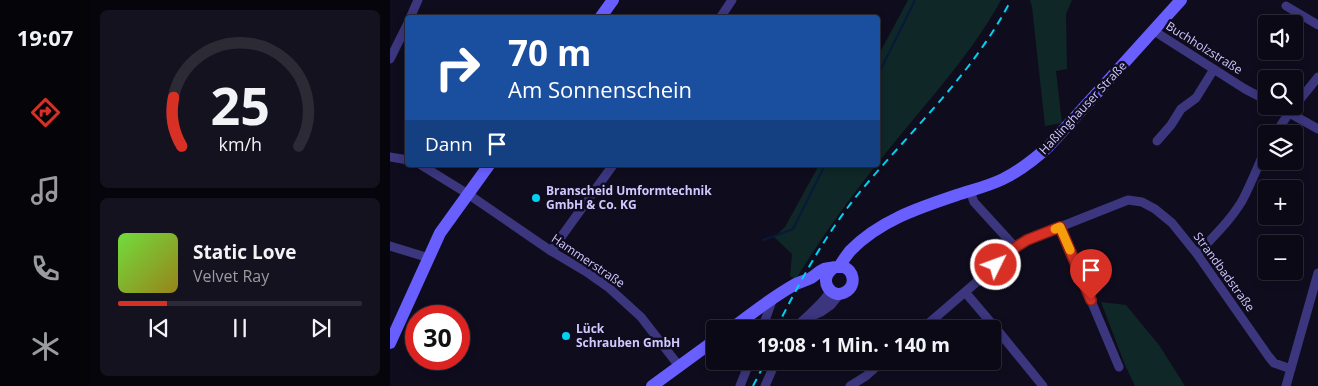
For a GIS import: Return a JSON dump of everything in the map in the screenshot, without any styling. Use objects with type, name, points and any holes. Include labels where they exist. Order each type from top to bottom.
[{"type":"main road","points":[[602,15],[613,0]]},
{"type":"main road","name":"Haßlinghauser Straße","points":[[841,269],[860,243],[877,229],[897,217],[990,185],[1021,170],[1035,160],[1182,0]]},
{"type":"main road","points":[[390,343],[440,233],[488,167]]},
{"type":"main road","points":[[832,289],[826,276],[828,272],[841,269]]},
{"type":"main road","points":[[743,320],[795,284],[812,277],[822,270],[841,269],[852,276],[852,285],[849,290],[832,289],[822,280],[812,277]]},
{"type":"main road","points":[[652,386],[706,346]]},
{"type":"street","points":[[411,15],[418,0]]},
{"type":"street","points":[[722,15],[732,0]]},
{"type":"street","points":[[1286,6],[1318,25]]},
{"type":"street","points":[[390,59],[405,29]]},
{"type":"street","name":"Buchholzstraße","points":[[1154,31],[1258,95]]},
{"type":"street","points":[[1157,141],[1171,125],[1181,109],[1196,98],[1214,69]]},
{"type":"street","points":[[1303,96],[1318,78]]},
{"type":"street","points":[[1293,115],[1318,129]]},
{"type":"street","points":[[390,157],[405,160]]},
{"type":"street","points":[[1196,254],[1222,228],[1241,202],[1258,166]]},
{"type":"street","name":"Hammerstraße","points":[[424,167],[608,287],[640,317],[679,366]]},
{"type":"street","points":[[551,251],[612,167]]},
{"type":"street","points":[[970,191],[974,202],[1016,247]]},
{"type":"street","name":"Strandbadstraße","points":[[1060,227],[1128,200],[1142,202],[1155,209],[1172,223],[1196,254],[1274,363],[1291,369]]},
{"type":"street","points":[[932,320],[1016,247],[1027,240],[1060,227],[1119,367]]},
{"type":"street","points":[[390,246],[428,258]]},
{"type":"street","points":[[1286,386],[1318,273]]},
{"type":"street","points":[[802,320],[825,300],[832,289]]},
{"type":"street","points":[[965,292],[1043,386]]},
{"type":"street","points":[[765,320],[773,298]]},
{"type":"street","points":[[740,386],[746,370]]},
{"type":"street","points":[[765,386],[772,370]]},
{"type":"street","points":[[850,386],[873,370]]},
{"type":"green space","points":[[908,0],[1001,0],[959,64],[880,161],[880,52]]},
{"type":"green space","points":[[1030,0],[1072,0],[1066,14],[1067,69],[1056,71],[1062,123],[1045,126]]},
{"type":"green space","points":[[818,167],[874,167],[834,221],[796,279],[790,276],[792,254],[774,237],[785,227]]},
{"type":"green space","points":[[1101,302],[1126,305],[1159,345],[1185,386],[1135,386]]},
{"type":"waterway","points":[[880,71],[915,0]]},
{"type":"waterway","points":[[763,240],[793,229],[824,167]]},
{"type":"railway","points":[[780,320],[794,293],[835,225],[859,193],[940,101],[979,53],[1011,0]]},
{"type":"railway","points":[[753,386],[761,370]]},
{"type":"slow traffic","points":[[1055,229],[1060,227],[1070,250]]},
{"type":"place","name":"Branscheid Umformtechnik GmbH & Co. KG","points":[[536,198]]},
{"type":"place","name":"Lück Schrauben GmbH","points":[[566,336]]},
{"type":"route","points":[[996,265],[1027,240],[1060,227],[1091,300]]}]
